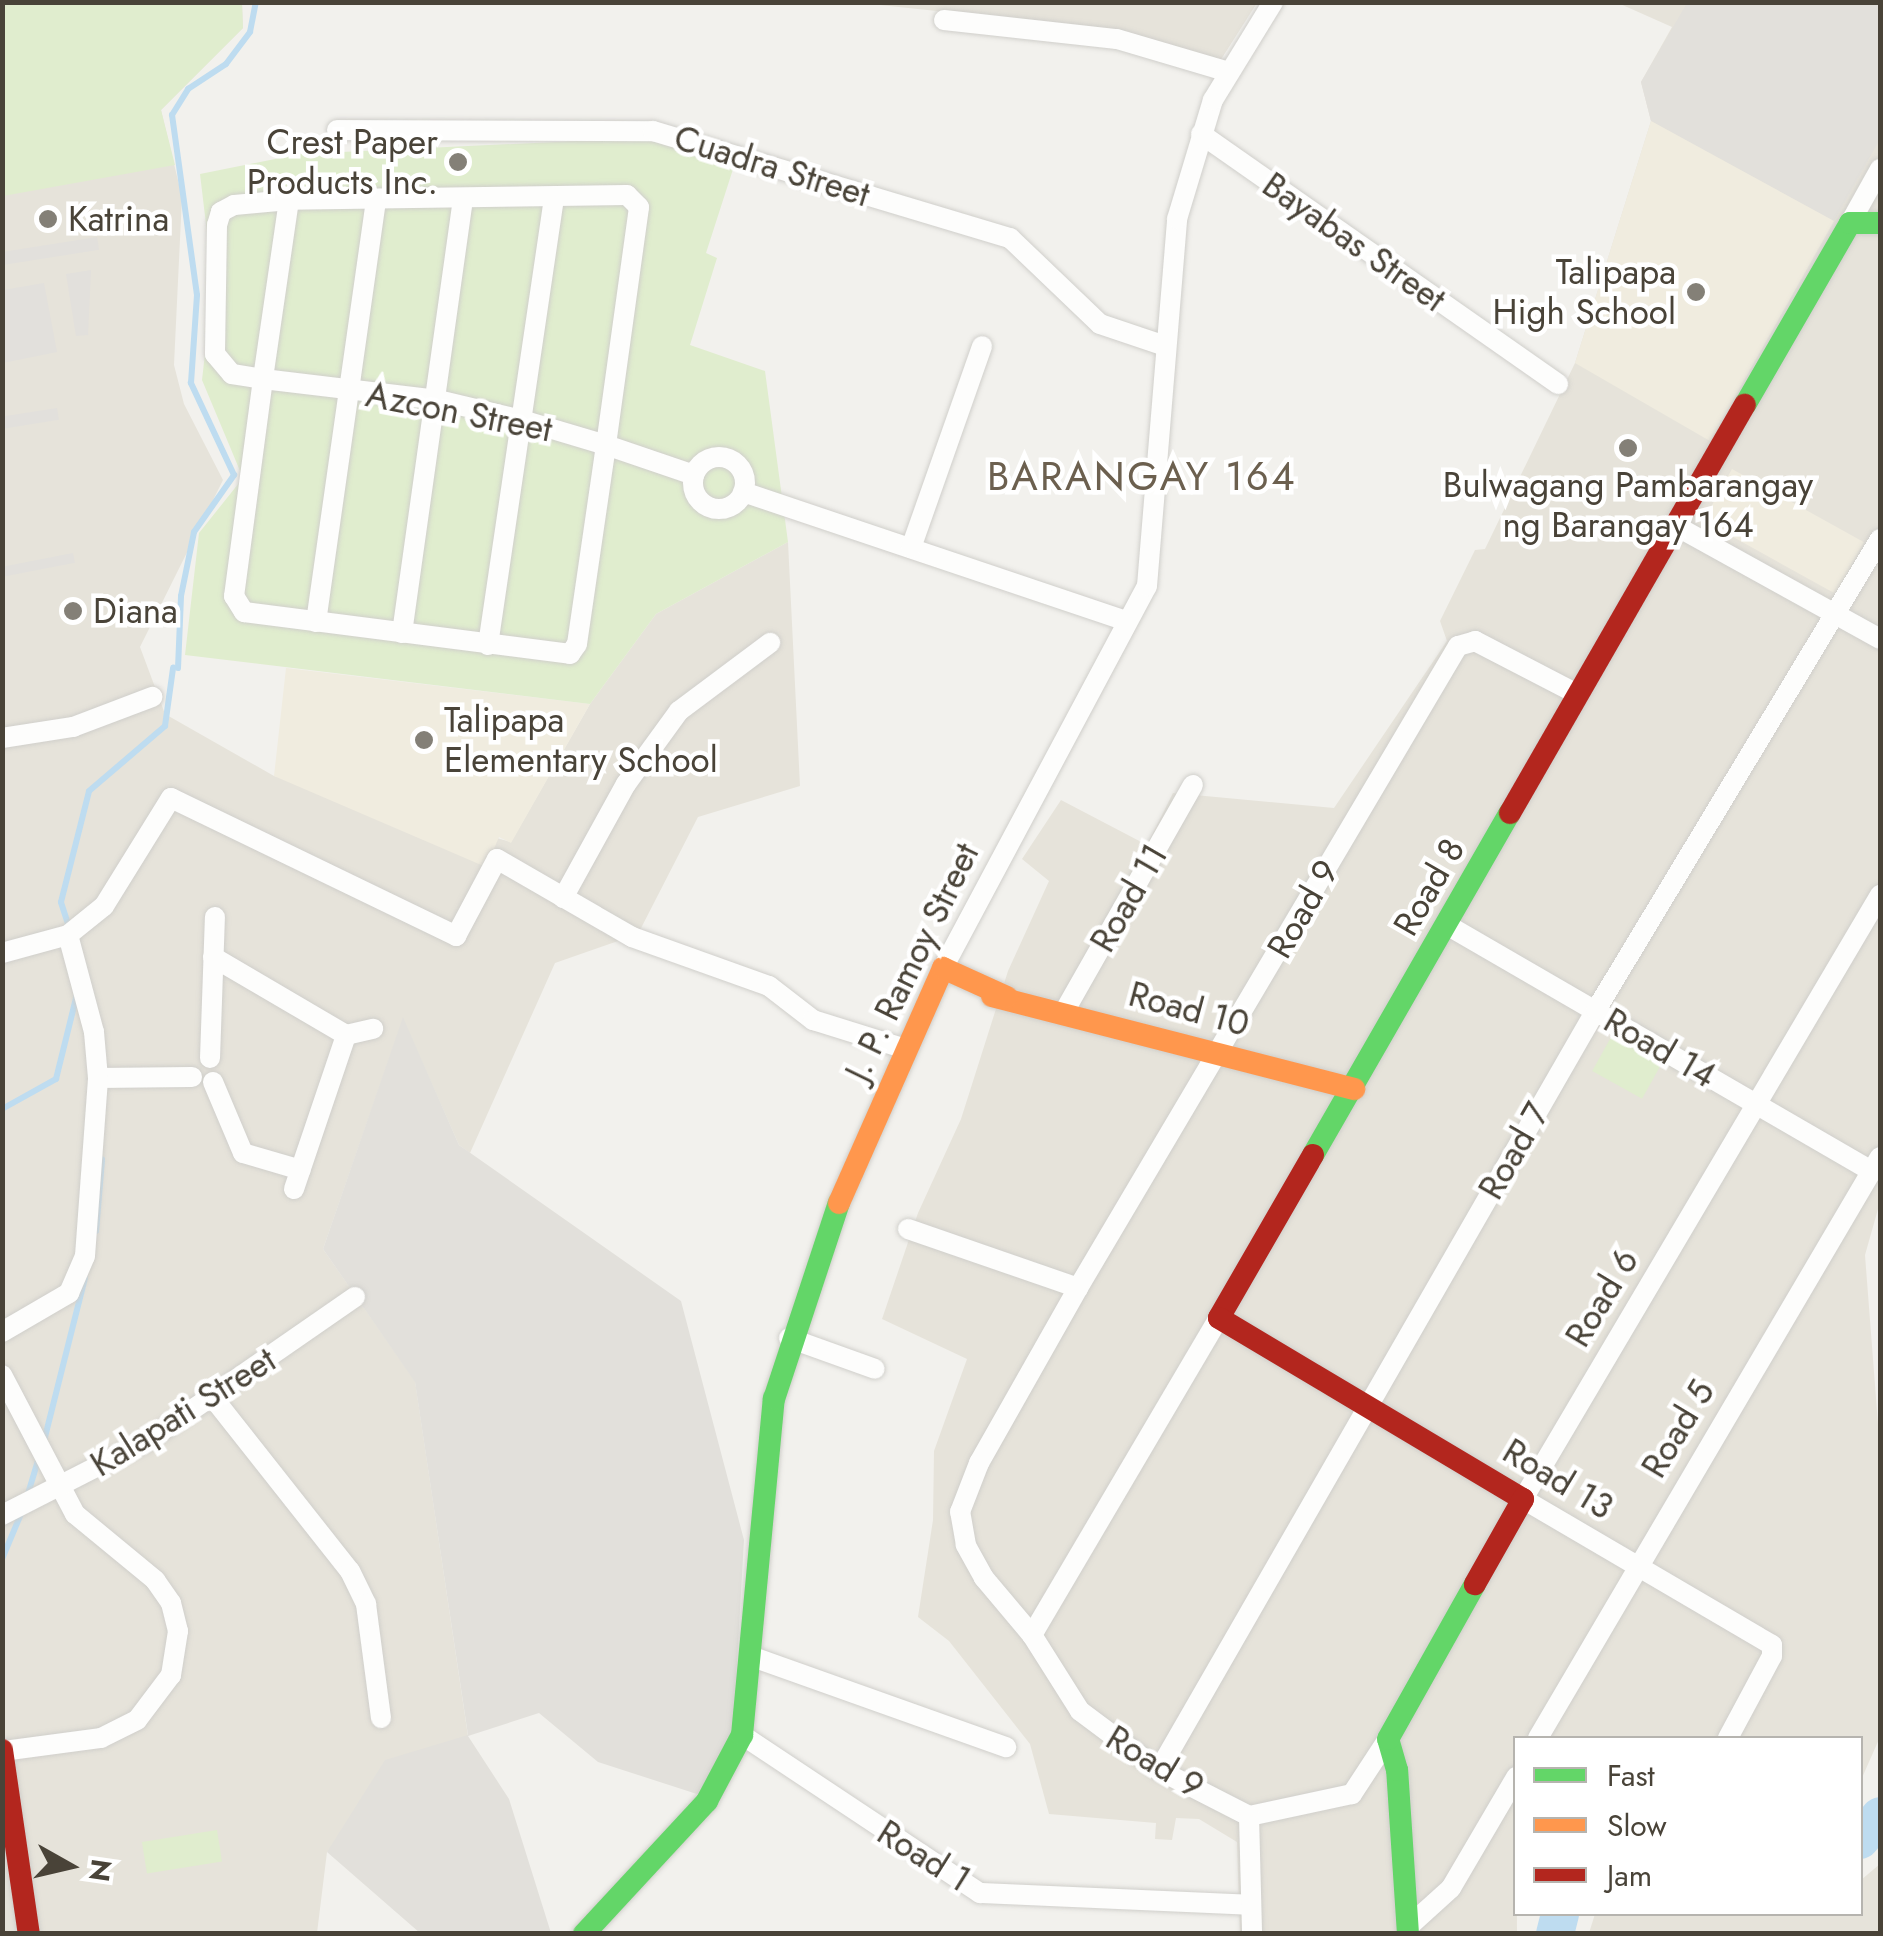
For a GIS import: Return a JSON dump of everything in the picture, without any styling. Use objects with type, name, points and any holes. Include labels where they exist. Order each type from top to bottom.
[{"type":"street","name":"J. P. Ramoy Street","points":[[584,1934],[708,1800],[742,1735],[766,1448],[789,1338],[903,1048],[1127,621],[1150,568],[1162,345],[1176,220],[1200,134],[1229,72],[1273,2]]},
{"type":"street","points":[[944,20],[1117,39],[1229,72]]},
{"type":"street","name":"Cuadra Street","points":[[337,130],[653,131],[1010,238],[1100,324],[1162,345]]},
{"type":"street","name":"Bayabas Street","points":[[1200,134],[1558,384]]},
{"type":"street","name":"Road 8","points":[[1032,1635],[1354,1089],[1880,170]]},
{"type":"street","points":[[626,195],[639,207],[576,644],[570,654],[556,656],[244,612],[234,596],[289,200],[554,198],[626,195]]},
{"type":"street","points":[[488,645],[554,198]]},
{"type":"street","name":"Azcon Street","points":[[289,200],[222,212],[215,354],[220,366],[263,379],[438,400],[522,420],[694,475]]},
{"type":"street","points":[[402,634],[438,400],[463,200]]},
{"type":"street","points":[[316,622],[376,201]]},
{"type":"street","points":[[1850,223],[1880,224]]},
{"type":"street","points":[[911,548],[982,346]]},
{"type":"street","points":[[714,458],[732,460],[743,474],[743,492],[724,509],[706,506],[694,492],[694,475],[714,458]]},
{"type":"street","points":[[743,492],[1127,621]]},
{"type":"street","points":[[1678,527],[1880,639]]},
{"type":"street","name":"Road 7","points":[[1158,1770],[1596,1010],[1880,539]]},
{"type":"street","name":"Road 9","points":[[1249,1816],[1158,1770],[1080,1711],[1032,1635],[984,1578],[966,1545],[960,1512],[979,1463],[1078,1288],[1458,646],[1475,641],[1579,695]]},
{"type":"street","points":[[563,898],[626,784],[679,711],[770,643]]},
{"type":"street","points":[[2,738],[74,727],[152,697]]},
{"type":"street","name":"Road 11","points":[[1064,1012],[1193,785]]},
{"type":"street","points":[[2,953],[68,935],[118,890],[171,798],[456,936],[497,859],[632,937],[768,986],[814,1020],[903,1048]]},
{"type":"street","name":"Road 6","points":[[1388,1739],[1523,1499],[1880,895]]},
{"type":"street","points":[[216,917],[199,1084],[214,1082],[228,1132],[243,1153],[298,1180],[346,1035]]},
{"type":"street","name":"Road 14","points":[[1447,925],[1757,1104],[1876,1164]]},
{"type":"street","points":[[2,1332],[54,1307],[79,1277],[94,1197],[98,1073],[68,935]]},
{"type":"street","points":[[213,957],[346,1035],[373,1029]]},
{"type":"street","name":"Road 10","points":[[939,976],[984,981],[1007,997],[1354,1089]]},
{"type":"street","points":[[98,1073],[198,1068]]},
{"type":"street","name":"Road 5","points":[[1539,1736],[1876,1164]]},
{"type":"street","points":[[908,1229],[1078,1288]]},
{"type":"street","name":"Kalapati Street","points":[[2,1515],[214,1399],[355,1297]]},
{"type":"street","name":"Road 13","points":[[1219,1318],[1772,1646],[1729,1736]]},
{"type":"street","points":[[789,1338],[875,1369]]},
{"type":"street","points":[[2,1374],[59,1487],[86,1528],[136,1562],[165,1592],[176,1616],[174,1662],[156,1700],[116,1733],[3,1751],[29,1934]]},
{"type":"street","points":[[214,1399],[350,1570],[366,1604],[381,1718]]},
{"type":"street","points":[[750,1656],[1006,1747]]},
{"type":"street","name":"Road 1","points":[[742,1735],[980,1892],[1251,1905]]},
{"type":"street","points":[[1252,1934],[1249,1816],[1352,1794],[1388,1739]]},
{"type":"street","points":[[1388,1739],[1397,1770],[1408,1930]]},
{"type":"street","points":[[1408,1930],[1451,1888],[1513,1781]]},
{"type":"shaded area","points":[[3,3],[242,3],[243,28],[161,110],[182,197],[174,365],[184,404],[223,480],[140,647],[165,714],[274,776],[511,842],[590,704],[656,614],[788,542],[800,786],[698,817],[638,934],[555,963],[470,1153],[459,1145],[403,1019],[323,1249],[415,1381],[468,1736],[327,1852],[317,1933],[2,1933]]},
{"type":"shaded area","points":[[861,3],[1257,3],[1220,61],[965,14]]},
{"type":"shaded area","points":[[1618,3],[1880,3],[1880,1202],[1865,1255],[1880,1450],[1880,1737],[1863,1775],[1863,1736],[1513,1736],[1513,1916],[1517,1916],[1517,1933],[1240,1933],[1237,1842],[1199,1819],[1176,1818],[1172,1840],[1155,1839],[1156,1823],[1049,1814],[1030,1744],[949,1641],[918,1617],[933,1520],[934,1451],[967,1359],[882,1319],[918,1213],[961,1119],[1008,971],[1049,881],[1022,859],[1061,800],[1147,845],[1173,793],[1334,808],[1447,641],[1440,621],[1475,550],[1485,549],[1575,363],[1651,121],[1641,82],[1672,27]]},
{"type":"shaded area","points":[[1687,3],[1880,3],[1880,139],[1834,221],[1651,121],[1641,82]]},
{"type":"shaded area","name":"Talipapa High School","points":[[1651,121],[1834,221],[1710,441],[1575,363]]},
{"type":"shaded area","points":[[97,237],[99,250],[4,265],[2,252]]},
{"type":"shaded area","points":[[91,270],[88,335],[76,336],[66,274]]},
{"type":"shaded area","points":[[44,283],[57,352],[3,363],[3,290]]},
{"type":"shaded area","points":[[57,408],[59,420],[5,428],[3,417]]},
{"type":"shaded area","points":[[1732,469],[1864,542],[1835,594],[1703,521]]},
{"type":"shaded area","points":[[73,553],[75,563],[4,577],[2,567]]},
{"type":"shaded area","name":"Talipapa Elementary School","points":[[286,668],[590,704],[511,843],[499,837],[486,867],[274,776]]},
{"type":"shaded area","points":[[403,1017],[459,1145],[681,1301],[744,1540],[733,1732],[700,1795],[598,1762],[539,1713],[468,1736],[509,1799],[551,1933],[420,1933],[327,1852],[385,1760],[468,1735],[415,1382],[323,1249]]},
{"type":"shaded area","points":[[1880,1864],[1880,1933],[1589,1933],[1594,1916],[1863,1916],[1863,1878]]},
{"type":"green space","points":[[3,2],[242,3],[243,28],[161,110],[175,165],[3,196]]},
{"type":"green space","points":[[640,138],[735,163],[706,253],[717,258],[690,345],[765,371],[788,542],[656,614],[590,704],[185,655],[199,533],[243,478],[202,380],[213,283],[200,174],[300,154]]},
{"type":"green space","points":[[1615,1030],[1665,1058],[1642,1099],[1592,1071]]},
{"type":"green space","points":[[217,1830],[222,1862],[147,1873],[142,1842]]},
{"type":"waterway","points":[[178,668],[181,596],[194,532],[234,475],[191,383],[197,295],[172,115],[188,89],[226,64],[250,32],[256,2]]},
{"type":"waterway","points":[[69,927],[61,902],[89,791],[165,726],[173,668]]},
{"type":"waterway","points":[[2,1109],[56,1079],[77,994]]},
{"type":"waterway","points":[[96,1231],[102,1159]]},
{"type":"waterway","points":[[43,1445],[85,1278]]},
{"type":"waterway","points":[[27,1497],[39,1457]]},
{"type":"waterway","points":[[2,1559],[23,1509]]},
{"type":"waterway","points":[[1863,1836],[1880,1816]]},
{"type":"waterway","points":[[1555,1934],[1560,1916]]},
{"type":"traffic: fast","points":[[1745,405],[1850,223],[1880,223]]},
{"type":"traffic: fast","points":[[1313,1155],[1510,813]]},
{"type":"traffic: fast","points":[[584,1934],[707,1801],[742,1735],[774,1399],[839,1203]]},
{"type":"traffic: fast","points":[[1408,1934],[1397,1770],[1388,1739],[1475,1584]]},
{"type":"traffic: slow","points":[[839,1203],[943,968],[1007,997]]},
{"type":"traffic: slow","points":[[992,996],[1354,1089]]},
{"type":"traffic: jam","points":[[1510,813],[1745,405]]},
{"type":"traffic: jam","points":[[1313,1155],[1219,1318],[1523,1499],[1475,1584]]},
{"type":"traffic: jam","points":[[2,1750],[29,1934]]},
{"type":"place","name":"Crest Paper Products Inc.","points":[[458,162]]},
{"type":"place","name":"Katrina","points":[[48,219]]},
{"type":"place","name":"Talipapa High School","points":[[1696,292]]},
{"type":"place","name":"Bulwagang Pambarangay ng Barangay 164","points":[[1628,448]]},
{"type":"place","name":"Diana","points":[[73,611]]},
{"type":"place","name":"Talipapa Elementary School","points":[[424,740]]},
{"type":"district","name":"BARANGAY 164","points":[[1142,476]]}]
